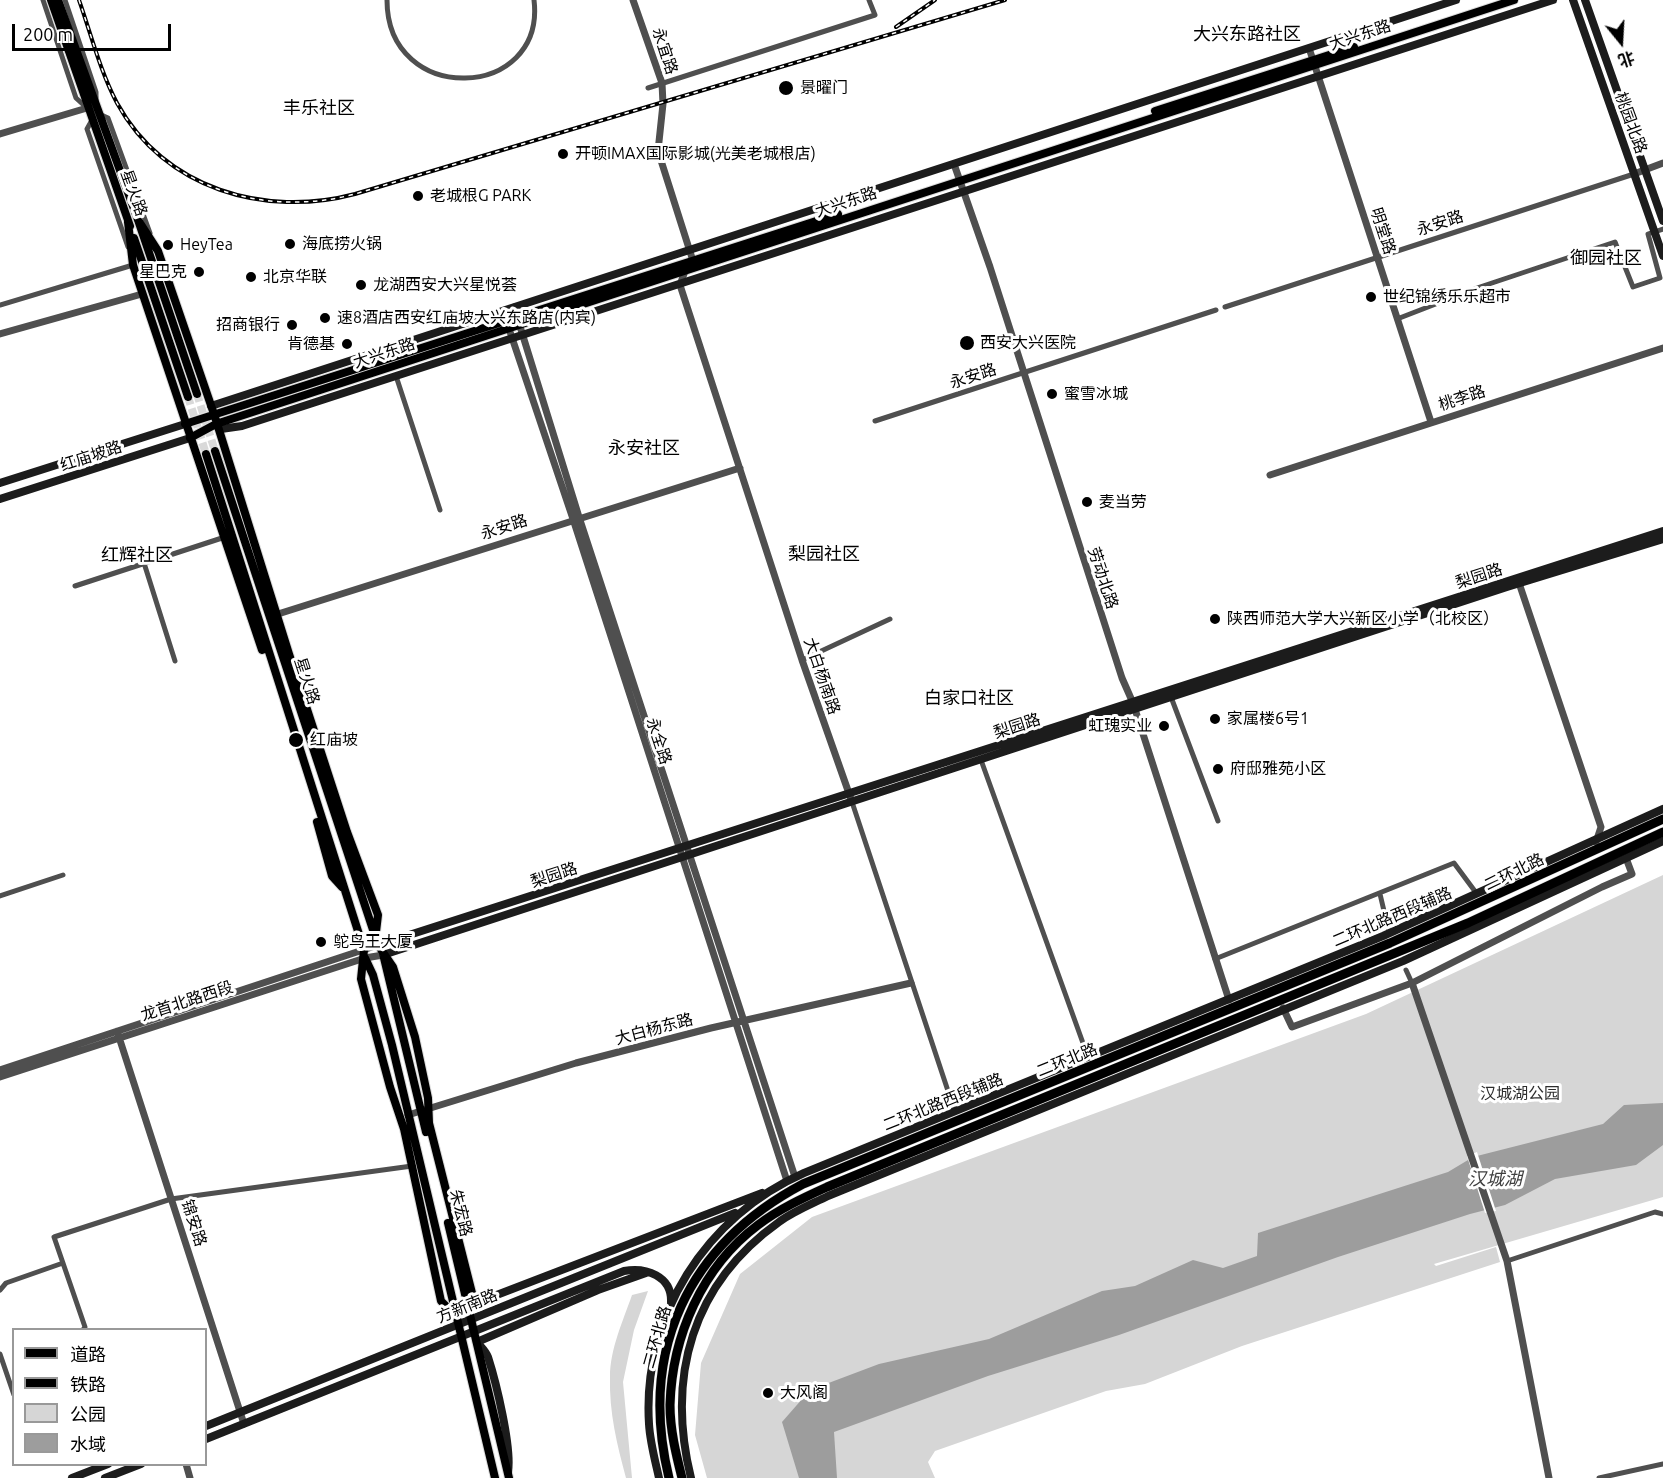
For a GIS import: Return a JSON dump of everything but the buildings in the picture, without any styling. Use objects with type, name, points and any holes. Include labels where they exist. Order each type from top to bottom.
[{"type":"highway","name":"二环北路","points":[[669,1478],[658,1414],[659,1395],[666,1348],[680,1305],[712,1254],[735,1230],[773,1200],[803,1184],[1480,899],[1597,843],[1663,819]]},
{"type":"highway","name":"二环北路","points":[[682,1478],[673,1440],[670,1406],[678,1350],[693,1304],[717,1267],[742,1238],[779,1210],[827,1187],[1468,923],[1663,832]]},
{"type":"main road","name":"星火路","points":[[51,0],[133,221],[192,396]]},
{"type":"main road","name":"星火路","points":[[58,0],[91,106]]},
{"type":"main road","points":[[211,406],[1456,0]]},
{"type":"main road","name":"大兴东路","points":[[1314,63],[1497,0]]},
{"type":"main road","name":"大兴东路","points":[[519,322],[693,261],[1514,0]]},
{"type":"main road","points":[[215,420],[221,429],[242,426],[964,194],[1553,0]]},
{"type":"main road","name":"桃园北路","points":[[1573,0],[1634,174],[1659,230],[1663,256]]},
{"type":"main road","name":"桃园北路","points":[[1585,0],[1663,220]]},
{"type":"main road","name":"大兴东路","points":[[185,424],[215,420],[507,325],[685,271],[958,178]]},
{"type":"main road","points":[[133,221],[158,251],[278,614],[304,709]]},
{"type":"main road","points":[[133,221],[133,266],[222,538],[257,637],[332,876],[345,891]]},
{"type":"main road","name":"大兴东路","points":[[190,438],[215,420]]},
{"type":"main road","name":"红庙坡路","points":[[0,483],[185,424]]},
{"type":"main road","name":"红庙坡路","points":[[0,499],[190,438]]},
{"type":"main road","name":"星火路","points":[[215,451],[275,638],[304,709],[337,824],[383,955]]},
{"type":"main road","name":"星火路","points":[[206,454],[365,954]]},
{"type":"main road","name":"梨园路","points":[[851,799],[981,760],[1133,706],[1171,697],[1663,531]]},
{"type":"main road","name":"梨园路","points":[[383,955],[685,852],[1133,706],[1519,581],[1663,539]]},
{"type":"main road","points":[[257,637],[271,660]]},
{"type":"main road","points":[[275,638],[289,654]]},
{"type":"main road","points":[[324,773],[378,915],[377,942]]},
{"type":"main road","points":[[1597,843],[1663,809]]},
{"type":"main road","points":[[337,824],[354,848]]},
{"type":"main road","points":[[691,1478],[682,1441],[681,1385],[688,1351],[704,1307],[714,1289],[737,1257],[782,1220],[828,1196],[1414,956],[1663,841]]},
{"type":"main road","name":"梨园路","points":[[377,942],[685,852]]},
{"type":"main road","name":"二环北路西段辅路","points":[[659,1478],[651,1442],[649,1406],[656,1347],[671,1305],[686,1274],[708,1243],[740,1211],[772,1189],[795,1177],[1480,899]]},
{"type":"main road","points":[[365,954],[361,979],[412,1166],[441,1302],[454,1314]]},
{"type":"main road","name":"朱宏路","points":[[365,954],[373,975],[413,1135],[495,1478]]},
{"type":"main road","name":"朱宏路","points":[[383,955],[424,1110],[508,1476]]},
{"type":"main road","points":[[398,1111],[413,1135]]},
{"type":"main road","points":[[468,1306],[747,1196],[772,1189]]},
{"type":"main road","name":"方新南路","points":[[207,1426],[740,1211]]},
{"type":"main road","name":"方新南路","points":[[207,1439],[617,1273],[642,1269],[659,1276]]},
{"type":"main road","points":[[477,1342],[629,1277],[647,1273],[659,1276],[671,1292],[671,1305]]},
{"type":"main road","points":[[72,1478],[103,1466]]},
{"type":"main road","points":[[105,1478],[136,1466]]},
{"type":"street","points":[[43,0],[76,98],[91,106]]},
{"type":"street","points":[[65,0],[96,92],[91,106]]},
{"type":"street","points":[[387,0],[390,23],[406,57],[421,68],[454,79],[476,78],[491,74],[520,54],[532,28],[534,0]]},
{"type":"street","name":"永宜路","points":[[633,0],[662,83],[663,104],[658,151],[690,250]]},
{"type":"street","points":[[648,88],[875,15],[869,0]]},
{"type":"street","name":"明堂路","points":[[1309,48],[1431,422]]},
{"type":"street","points":[[0,134],[91,106]]},
{"type":"street","points":[[0,305],[133,266],[87,129],[95,117],[108,118],[158,251]]},
{"type":"street","name":"永安路","points":[[1225,307],[1663,163]]},
{"type":"street","name":"劳动北路","points":[[954,164],[1229,1000]]},
{"type":"street","points":[[1397,319],[1477,288],[1615,242],[1633,287],[1660,278],[1647,234],[1659,230]]},
{"type":"street","points":[[680,285],[685,271],[693,261],[690,250]]},
{"type":"street","name":"大白杨南路","points":[[680,285],[802,660],[851,799],[955,1112]]},
{"type":"street","points":[[0,334],[142,294]]},
{"type":"street","name":"永全路","points":[[514,307],[576,518]]},
{"type":"street","name":"永安路","points":[[875,421],[1216,310]]},
{"type":"street","name":"永全路","points":[[502,311],[576,518],[740,1022],[787,1181]]},
{"type":"street","name":"桃李路","points":[[1270,475],[1663,348]]},
{"type":"street","points":[[396,376],[440,510]]},
{"type":"street","name":"永安路","points":[[278,614],[740,468]]},
{"type":"street","points":[[75,586],[222,538]]},
{"type":"street","points":[[144,563],[175,661]]},
{"type":"street","points":[[1519,581],[1601,827],[1597,843]]},
{"type":"street","points":[[802,660],[890,619]]},
{"type":"street","points":[[1171,697],[1218,821]]},
{"type":"street","points":[[981,760],[1088,1057]]},
{"type":"street","points":[[1283,1008],[1292,1027],[1412,983],[1632,874],[1626,858]]},
{"type":"street","points":[[1215,959],[1454,863],[1480,899]]},
{"type":"street","points":[[0,896],[63,875]]},
{"type":"street","points":[[1380,894],[1388,927]]},
{"type":"street","name":"龙首北路西段","points":[[365,954],[377,942]]},
{"type":"street","name":"龙首北路西段","points":[[0,1070],[365,954],[383,955]]},
{"type":"street","points":[[1406,970],[1508,1261],[1548,1478]]},
{"type":"street","name":"大白杨东路","points":[[408,1115],[576,1063],[911,983]]},
{"type":"street","name":"永全路","points":[[740,1022],[795,1177]]},
{"type":"street","name":"龙首北路西段","points":[[0,1077],[118,1034]]},
{"type":"street","name":"锦安路","points":[[118,1034],[244,1424]]},
{"type":"street","points":[[84,1328],[54,1237],[171,1198],[412,1166]]},
{"type":"street","points":[[1508,1261],[1655,1212],[1663,1214]]},
{"type":"street","points":[[0,1290],[6,1283],[63,1263]]},
{"type":"street","points":[[0,1354],[12,1389]]},
{"type":"street","points":[[1599,1478],[1663,1464]]},
{"type":"green space","name":"汉城湖公园","points":[[1663,875],[1663,1197],[1434,1264],[1436,1266],[1496,1247],[1500,1262],[1242,1346],[1145,1384],[1106,1391],[935,1451],[928,1462],[935,1478],[707,1478],[695,1435],[701,1363],[740,1274],[812,1217],[1366,1014]]},
{"type":"green space","points":[[648,1291],[634,1330],[623,1382],[632,1478],[626,1478],[612,1416],[610,1390],[612,1356],[632,1295]]},
{"type":"water","name":"汉城湖","points":[[1663,1103],[1663,1145],[1636,1165],[1555,1179],[1505,1205],[1470,1214],[1338,1257],[1119,1335],[988,1376],[834,1432],[837,1478],[799,1478],[782,1422],[810,1390],[879,1364],[989,1339],[1102,1291],[1135,1286],[1193,1260],[1223,1268],[1257,1256],[1258,1233],[1448,1172],[1473,1157],[1603,1124],[1624,1105]]},
{"type":"pier","points":[[1477,1152],[1496,1211],[1485,1213],[1467,1156]]},
{"type":"tunnel","points":[[197,394],[215,451]]},
{"type":"tunnel","points":[[188,397],[206,454]]},
{"type":"railway","points":[[79,0],[101,65],[117,103],[137,133],[161,157],[189,176],[220,190],[253,198],[286,202],[321,201],[355,194],[1005,0]]},
{"type":"railway","points":[[896,27],[935,0]]},
{"type":"place","name":"景曜门","points":[[786,88]]},
{"type":"place","name":"开顿IMAX国际影城(光美老城根店)","points":[[563,154]]},
{"type":"place","name":"老城根G PARK","points":[[418,196]]},
{"type":"place","name":"海底捞火锅","points":[[290,244]]},
{"type":"place","name":"HeyTea","points":[[168,245]]},
{"type":"place","name":"星巴克","points":[[199,272]]},
{"type":"place","name":"北京华联","points":[[251,277]]},
{"type":"place","name":"龙湖西安大兴星悦荟","points":[[361,285]]},
{"type":"place","name":"世纪锦绣乐乐超市","points":[[1371,297]]},
{"type":"place","name":"速8酒店西安红庙坡大兴东路店(内宾)","points":[[325,318]]},
{"type":"place","name":"招商银行","points":[[292,325]]},
{"type":"place","name":"西安大兴医院","points":[[967,343]]},
{"type":"place","name":"肯德基","points":[[347,344]]},
{"type":"place","name":"蜜雪冰城","points":[[1052,394]]},
{"type":"place","name":"麦当劳","points":[[1087,502]]},
{"type":"place","name":"陕西师范大学大兴新区小学（北校区）","points":[[1215,619]]},
{"type":"place","name":"家属楼6号1","points":[[1215,719]]},
{"type":"place","name":"虹瑰实业","points":[[1164,726]]},
{"type":"place","name":"红庙坡","points":[[296,740]]},
{"type":"place","name":"府邸雅苑小区","points":[[1218,769]]},
{"type":"place","name":"鸵鸟王大厦","points":[[321,942]]},
{"type":"place","name":"大风阁","points":[[768,1393]]},
{"type":"district","name":"大兴东路社区","points":[[1247,34]]},
{"type":"district","name":"丰乐社区","points":[[319,108]]},
{"type":"district","name":"御园社区","points":[[1606,258]]},
{"type":"district","name":"永安社区","points":[[644,448]]},
{"type":"district","name":"梨园社区","points":[[824,554]]},
{"type":"district","name":"红辉社区","points":[[137,555]]},
{"type":"district","name":"白家口社区","points":[[969,698]]}]
